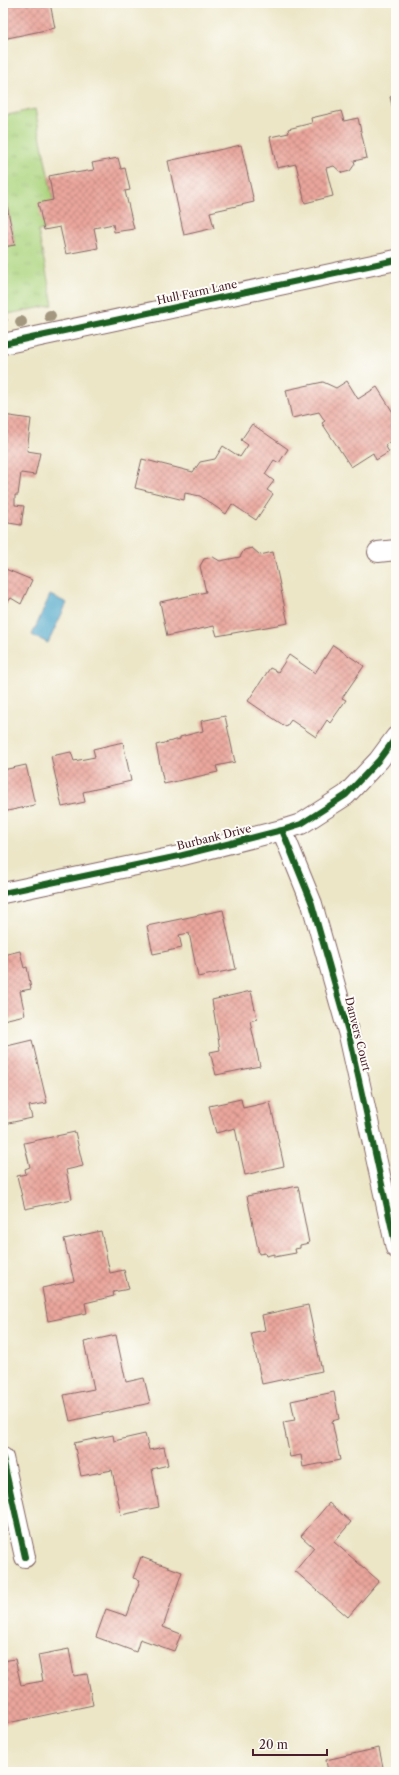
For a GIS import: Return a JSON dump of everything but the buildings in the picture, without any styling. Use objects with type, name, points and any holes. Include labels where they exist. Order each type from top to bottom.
[{"type":"street","name":"Hull Farm Lane","points":[[3,344],[396,260]]},
{"type":"street","name":"Burbank Drive","points":[[3,893],[179,856],[301,824],[346,795],[379,760],[396,737]]},
{"type":"street","name":"Danvers Court","points":[[282,830],[312,904],[349,1035],[396,1248]]},
{"type":"street","points":[[3,1458],[25,1557]]},
{"type":"green space","points":[[35,109],[53,200],[44,230],[38,231],[53,305],[8,314],[3,290],[3,247],[15,245],[3,183],[3,116]]},
{"type":"water","points":[[50,595],[67,603],[48,643],[32,635]]},
{"type":"cycle path","points":[[3,344],[396,260]]},
{"type":"cycle path","points":[[3,893],[179,856],[301,824],[346,795],[379,760],[396,737]]},
{"type":"cycle path","points":[[282,830],[312,904],[349,1035],[396,1248]]},
{"type":"cycle path","points":[[3,1458],[25,1557]]}]
